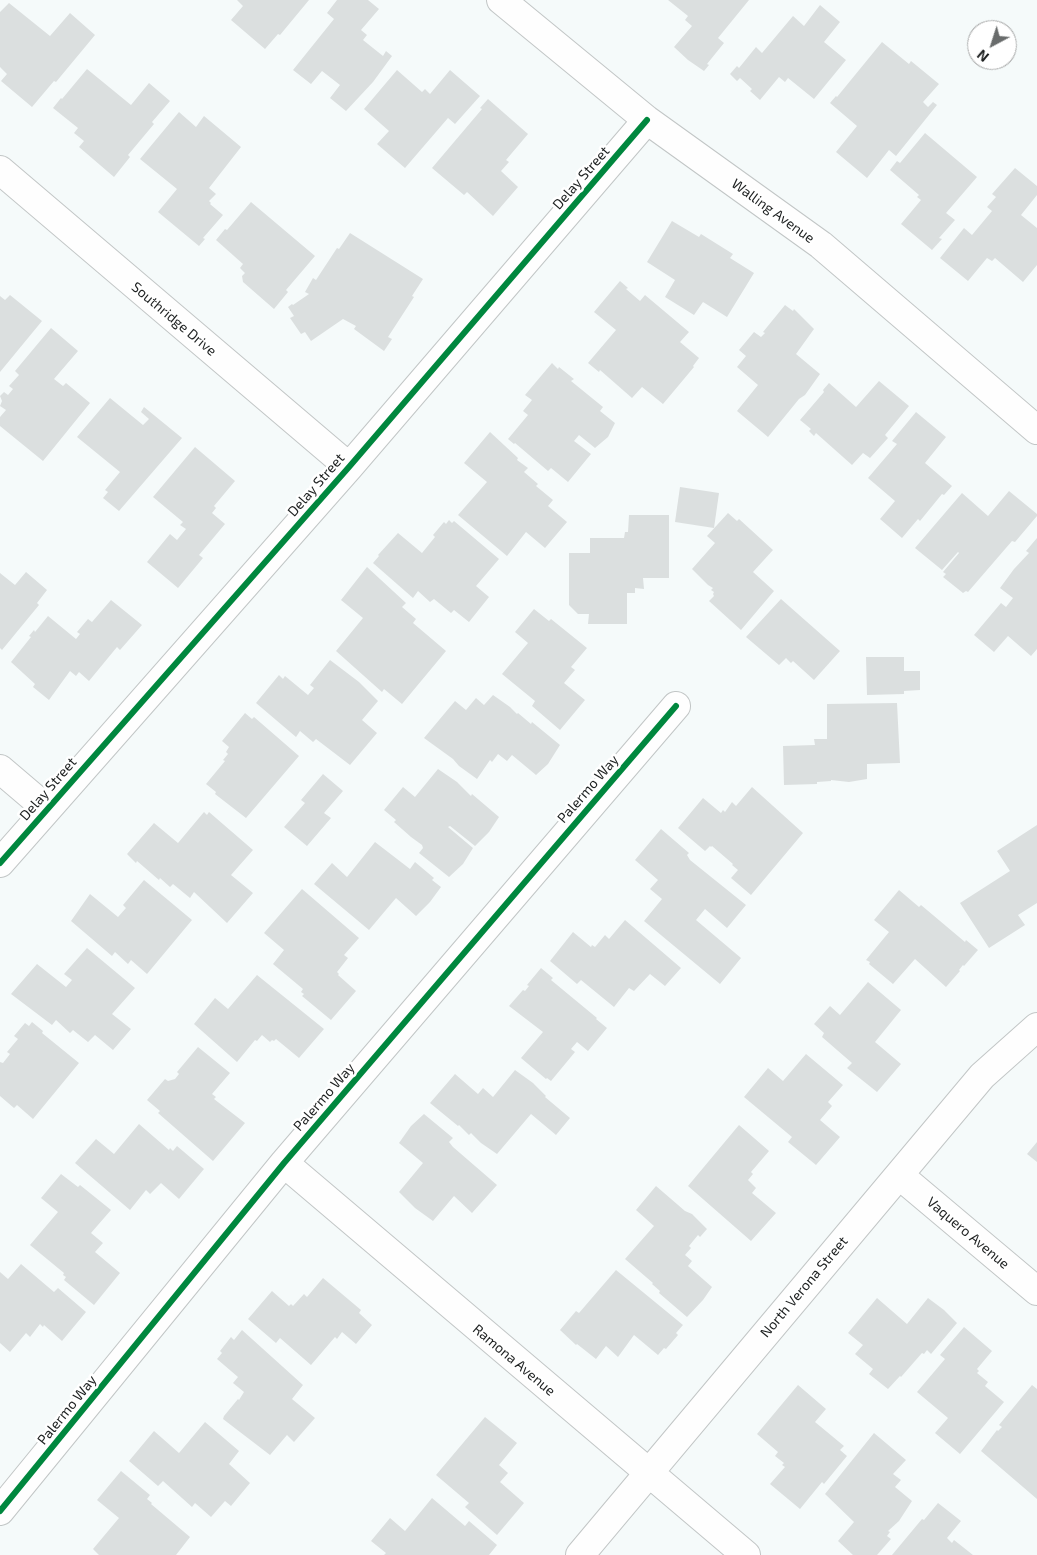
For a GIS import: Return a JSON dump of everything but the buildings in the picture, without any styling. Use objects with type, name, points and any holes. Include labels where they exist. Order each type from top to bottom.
[{"type":"street","name":"Walling Avenue","points":[[501,0],[647,120],[821,245],[1037,430]]},
{"type":"street","name":"Delay Street","points":[[0,863],[349,467],[647,120]]},
{"type":"street","name":"Southridge Drive","points":[[0,170],[349,467]]},
{"type":"street","name":"Palermo Way","points":[[0,1511],[284,1163],[676,706]]},
{"type":"street","points":[[0,769],[47,809]]},
{"type":"street","name":"North Verona Street","points":[[580,1555],[982,1076],[1037,1027]]},
{"type":"street","name":"Ramona Avenue","points":[[284,1163],[647,1473],[746,1555]]},
{"type":"street","name":"Vaquero Avenue","points":[[899,1175],[1037,1291]]},
{"type":"cycle path","points":[[0,863],[349,467],[647,120]]},
{"type":"cycle path","points":[[0,1511],[284,1163],[676,706]]}]
